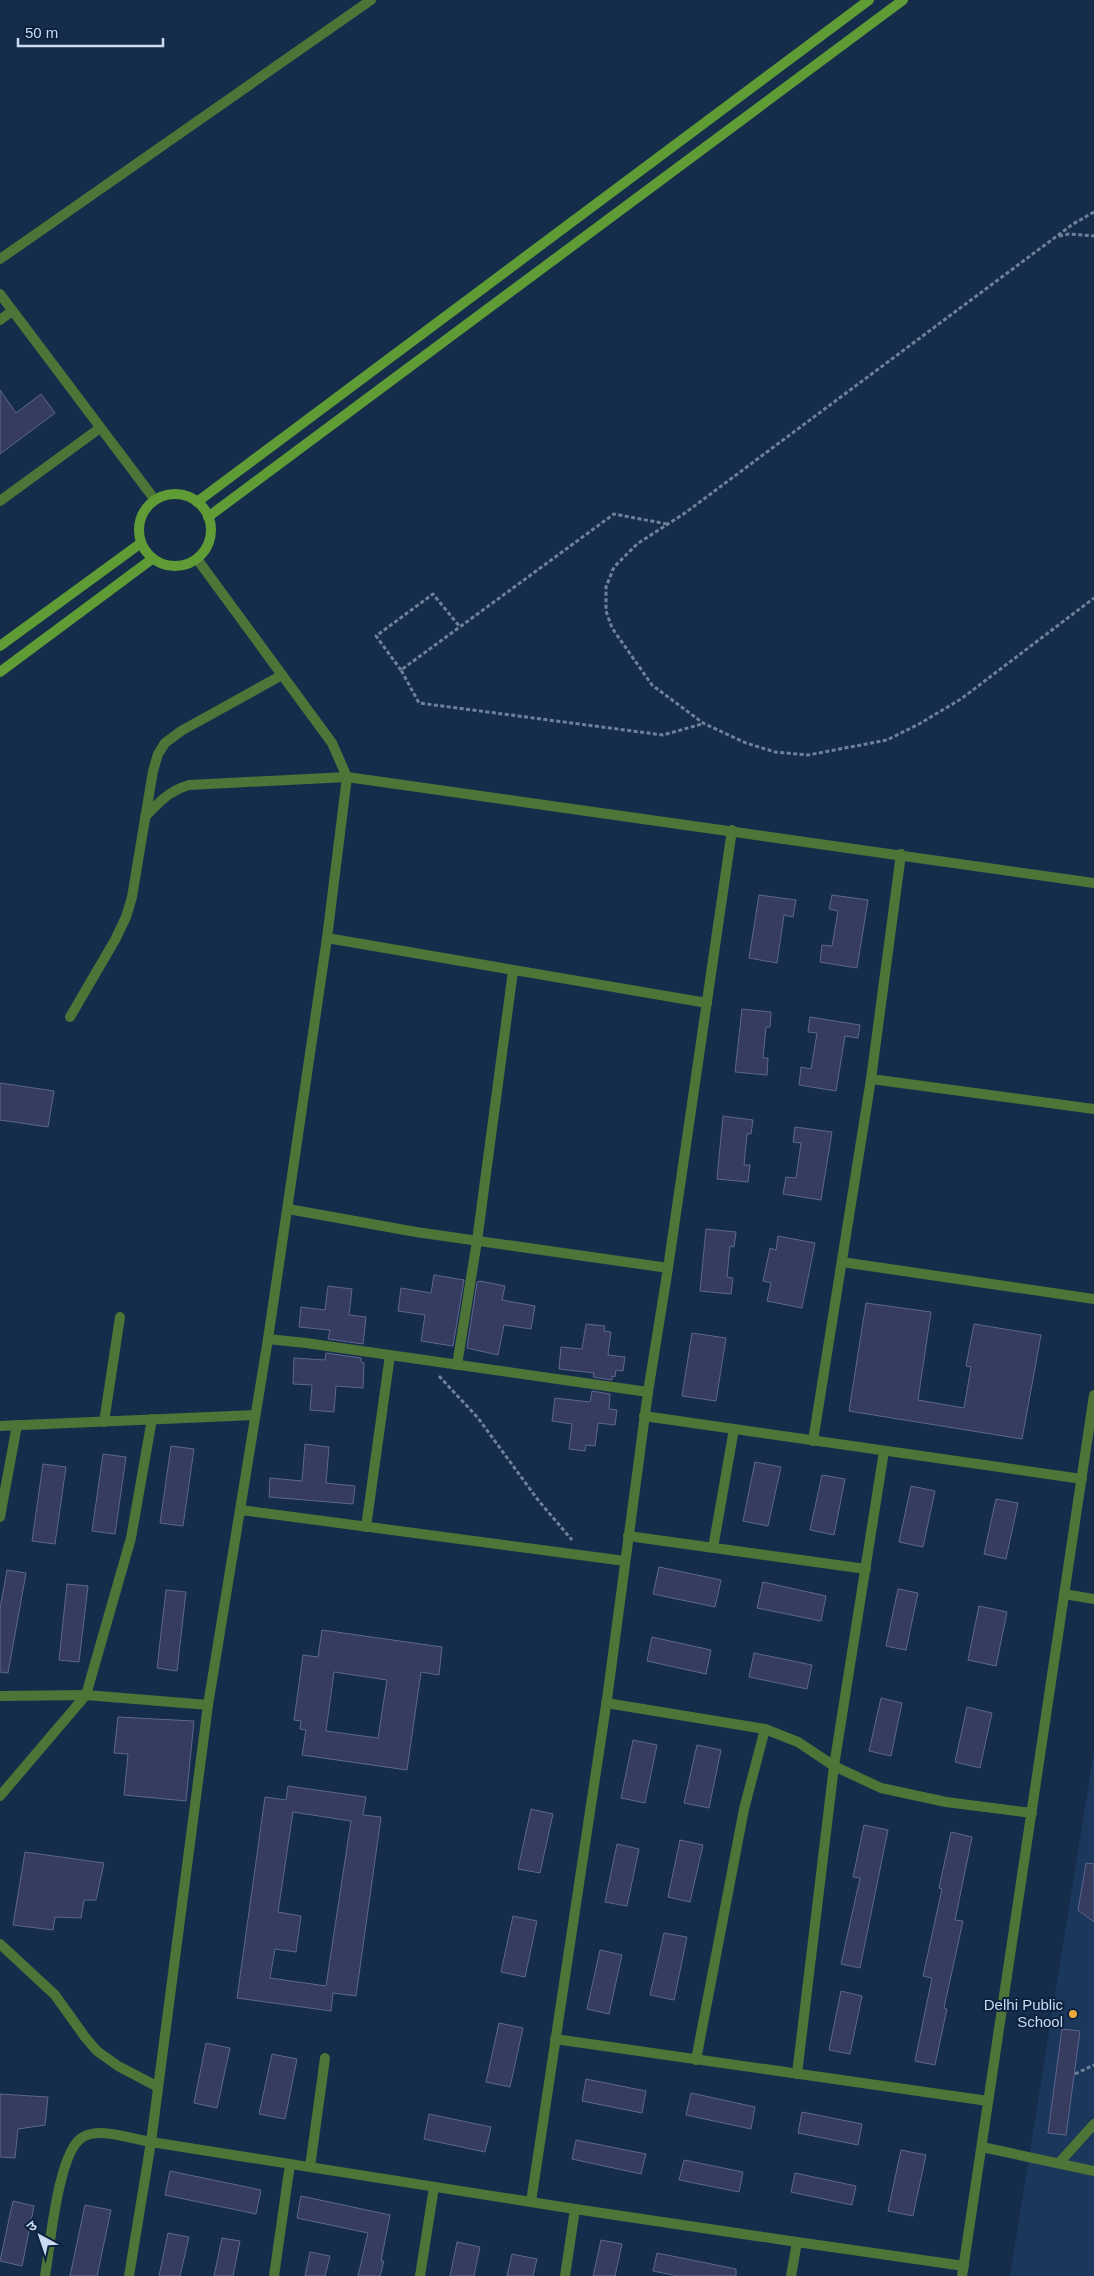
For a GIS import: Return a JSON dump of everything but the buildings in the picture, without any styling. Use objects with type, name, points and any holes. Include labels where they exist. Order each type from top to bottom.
[{"type":"main road","points":[[197,502],[869,0]]},
{"type":"main road","points":[[208,517],[903,0]]},
{"type":"main road","points":[[168,495],[184,495],[197,502],[208,517],[211,526],[208,544],[197,559],[182,566],[167,566],[152,559],[141,543],[139,524],[147,507],[155,500],[168,495]]},
{"type":"main road","points":[[0,646],[141,543]]},
{"type":"main road","points":[[0,672],[152,559]]},
{"type":"street","points":[[0,259],[371,0]]},
{"type":"street","points":[[0,294],[155,500]]},
{"type":"street","points":[[0,320],[12,311]]},
{"type":"street","points":[[0,501],[100,428]]},
{"type":"street","points":[[129,2276],[151,2142],[208,1705],[288,1209],[327,938],[347,777],[332,743],[197,559]]},
{"type":"street","points":[[70,1017],[126,917],[132,897],[153,771],[158,754],[165,743],[181,731],[282,675]]},
{"type":"street","points":[[145,817],[165,796],[175,789],[189,785],[347,777],[732,830],[1094,883]]},
{"type":"street","points":[[531,2202],[606,1703],[644,1416],[668,1268],[732,830]]},
{"type":"street","points":[[813,1441],[871,1079],[901,854]]},
{"type":"street","points":[[327,938],[707,1003]]},
{"type":"street","points":[[457,1365],[477,1241],[513,970]]},
{"type":"street","points":[[871,1079],[1094,1109]]},
{"type":"street","points":[[288,1209],[416,1232],[668,1268]]},
{"type":"street","points":[[842,1262],[1094,1299]]},
{"type":"street","points":[[104,1422],[120,1317]]},
{"type":"street","points":[[268,1339],[648,1392]]},
{"type":"street","points":[[366,1527],[390,1355]]},
{"type":"street","points":[[45,2276],[65,2163],[76,2143],[83,2137],[96,2133],[797,2242],[963,2271],[1094,1395]]},
{"type":"street","points":[[0,1426],[254,1415]]},
{"type":"street","points":[[644,1416],[1082,1479]]},
{"type":"street","points":[[0,1796],[86,1695],[131,1538],[152,1419]]},
{"type":"street","points":[[0,1517],[17,1425]]},
{"type":"street","points":[[713,1548],[734,1429]]},
{"type":"street","points":[[797,2074],[834,1766],[884,1451]]},
{"type":"street","points":[[240,1510],[625,1561]]},
{"type":"street","points":[[628,1536],[866,1569]]},
{"type":"street","points":[[1064,1594],[1094,1599]]},
{"type":"street","points":[[0,1696],[86,1695],[208,1705]]},
{"type":"street","points":[[606,1703],[765,1729],[798,1742],[834,1766],[890,1790],[946,1802],[1032,1813]]},
{"type":"street","points":[[696,2060],[744,1809],[765,1729]]},
{"type":"street","points":[[0,1944],[55,1995],[85,2038],[97,2051],[118,2066],[158,2087]]},
{"type":"street","points":[[555,2039],[988,2101]]},
{"type":"street","points":[[310,2167],[325,2058]]},
{"type":"street","points":[[1059,2163],[1094,2124]]},
{"type":"street","points":[[982,2147],[1094,2171]]},
{"type":"street","points":[[274,2276],[290,2164]]},
{"type":"street","points":[[420,2276],[434,2187]]},
{"type":"street","points":[[565,2276],[576,2208]]},
{"type":"street","points":[[792,2276],[797,2242]]},
{"type":"path","points":[[1094,212],[1056,236],[685,513],[637,544],[614,567],[606,587],[606,611],[612,628],[652,685],[702,724],[746,743],[783,753],[808,755],[887,740],[918,724],[961,699],[1094,598]]},
{"type":"path","points":[[1056,236],[1069,234],[1094,236]]},
{"type":"path","points":[[401,670],[614,514],[668,524]]},
{"type":"path","points":[[460,626],[433,594],[376,636],[401,670],[419,703],[663,735],[702,724]]},
{"type":"path","points":[[425,1360],[478,1418],[538,1500],[585,1556]]},
{"type":"path","points":[[1074,2074],[1094,2065]]},
{"type":"shaded area","name":"Delhi Public School","points":[[1094,1751],[1094,2276],[1010,2276]]},
{"type":"place","name":"Delhi Public School","points":[[1073,2014]]}]
